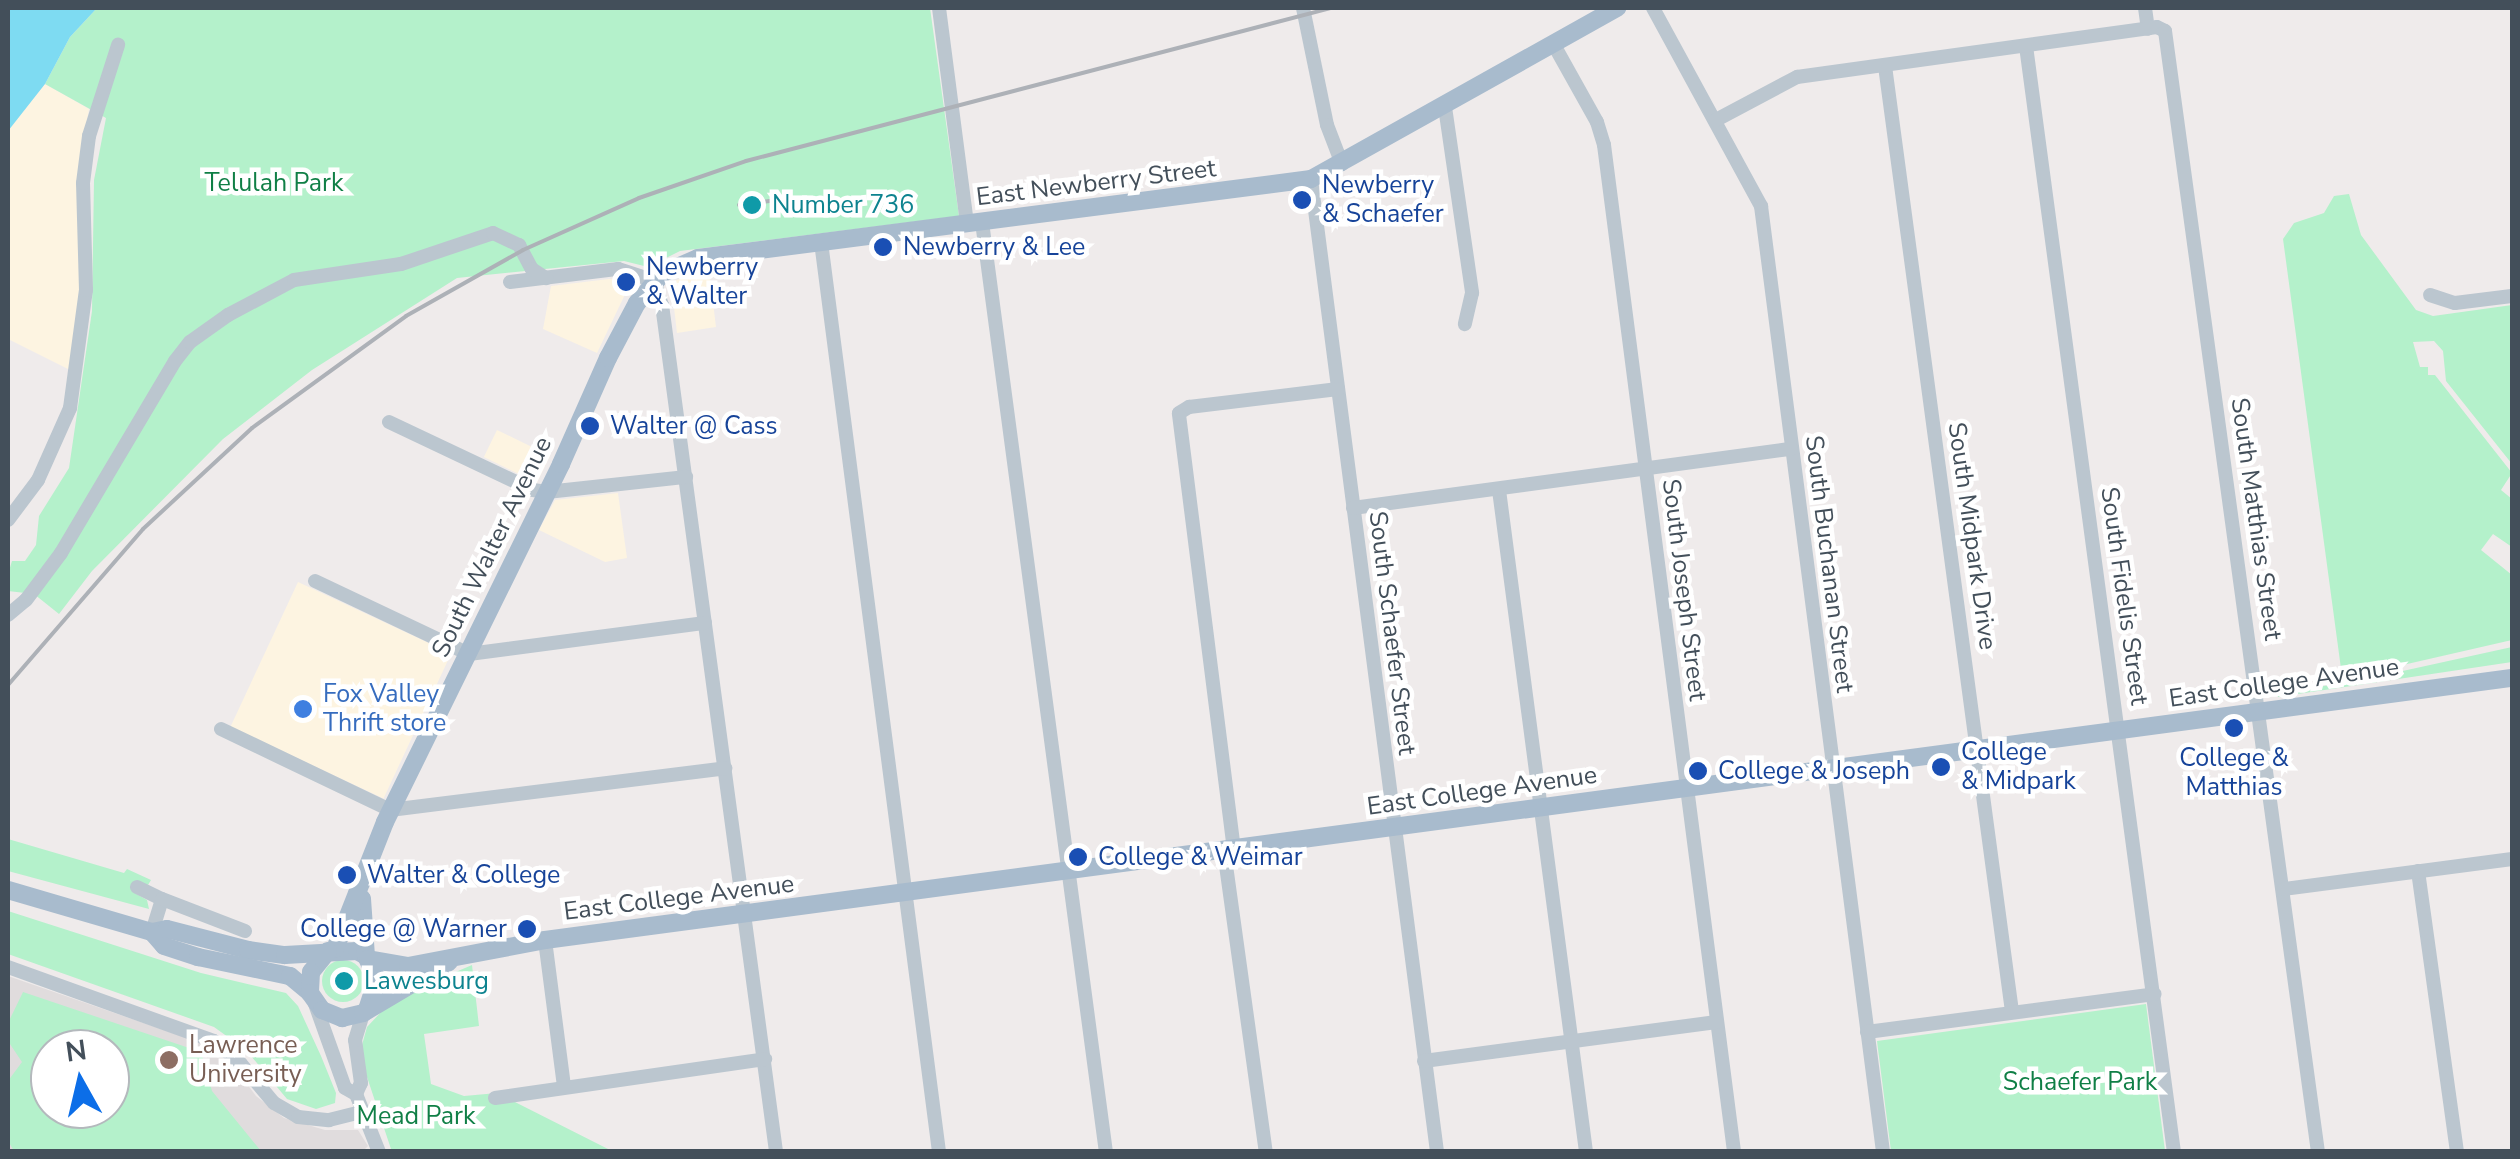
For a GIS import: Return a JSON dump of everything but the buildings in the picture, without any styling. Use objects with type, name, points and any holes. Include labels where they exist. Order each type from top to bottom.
[{"type":"main road","name":"East Newberry Street","points":[[654,281],[679,264],[698,258],[1311,180],[1617,8]]},
{"type":"main road","name":"South Walter Avenue","points":[[331,950],[352,898],[358,894],[390,810],[469,654],[608,358],[654,281]]},
{"type":"main road","name":"East College Avenue","points":[[367,957],[398,966],[545,940],[2512,678]]},
{"type":"main road","points":[[8,890],[152,932],[167,929],[268,953],[349,948],[367,957],[377,986],[365,1011],[342,1018],[290,976],[198,957],[164,946],[152,932]]},
{"type":"main road","name":"South Walter Avenue","points":[[358,894],[362,899],[367,957]]},
{"type":"main road","points":[[313,998],[311,972],[331,950]]},
{"type":"main road","name":"East College Avenue","points":[[365,1011],[458,957]]},
{"type":"street","points":[[939,8],[974,223],[1106,1152]]},
{"type":"street","points":[[1303,8],[1327,125],[1342,164]]},
{"type":"street","name":"South Buchanan Street","points":[[1653,8],[1760,206],[1883,1152]]},
{"type":"street","points":[[1716,120],[1797,77],[2148,29],[2145,8]]},
{"type":"street","name":"South Matthias Street","points":[[2148,29],[2165,31],[2178,106],[2318,1152]]},
{"type":"street","points":[[8,520],[52,455],[70,408],[86,290],[83,183],[90,136],[118,45]]},
{"type":"street","name":"South Joseph Street","points":[[1554,45],[1597,122],[1604,145],[1734,1152]]},
{"type":"street","name":"South Fidelis Street","points":[[2026,46],[2174,1152]]},
{"type":"street","name":"South Midpark Drive","points":[[1885,66],[2012,1012]]},
{"type":"street","points":[[1445,106],[1472,293],[1465,324]]},
{"type":"street","name":"South Schaefer Street","points":[[1311,180],[1436,1152]]},
{"type":"street","points":[[8,615],[26,600],[61,553],[174,361],[190,342],[228,315],[294,280],[401,264],[493,233],[519,245],[532,269],[546,278]]},
{"type":"street","points":[[821,242],[940,1152]]},
{"type":"street","points":[[510,282],[618,270],[654,281],[666,322],[776,1152]]},
{"type":"street","points":[[2430,295],[2455,303],[2512,296]]},
{"type":"street","points":[[1266,1152],[1178,420],[1182,410],[1338,389]]},
{"type":"street","points":[[389,422],[547,492],[686,477]]},
{"type":"street","points":[[1354,508],[1792,448]]},
{"type":"street","points":[[1499,490],[1586,1152]]},
{"type":"street","points":[[316,581],[469,654],[706,622]]},
{"type":"street","points":[[220,729],[390,810],[725,768]]},
{"type":"street","points":[[2284,889],[2512,859]]},
{"type":"street","points":[[2418,871],[2457,1152]]},
{"type":"street","points":[[137,888],[245,931]]},
{"type":"street","points":[[152,932],[162,899]]},
{"type":"street","points":[[545,940],[564,1086]]},
{"type":"street","points":[[8,967],[214,1041],[242,1064],[274,1104],[298,1117],[329,1120],[362,1112]]},
{"type":"street","points":[[1868,1032],[2154,994]]},
{"type":"street","points":[[313,998],[346,1088],[356,1094],[380,1152]]},
{"type":"street","points":[[356,1094],[361,1083],[354,1045],[365,1011]]},
{"type":"street","points":[[1424,1061],[1716,1022]]},
{"type":"street","points":[[495,1098],[765,1059]]},
{"type":"shaded area","points":[[45,84],[89,109],[77,179],[80,284],[70,370],[8,339],[8,131]]},
{"type":"shaded area","points":[[709,269],[716,327],[677,333],[671,282]]},
{"type":"shaded area","points":[[617,278],[630,284],[597,353],[543,329],[551,286]]},
{"type":"shaded area","points":[[497,430],[550,456],[537,483],[484,457]]},
{"type":"shaded area","points":[[618,493],[627,558],[605,562],[539,530],[555,500]]},
{"type":"shaded area","points":[[298,582],[451,653],[384,798],[230,727]]},
{"type":"shaded area","name":"Lawrence University","points":[[8,976],[204,1044],[232,1064],[256,1096],[284,1118],[325,1130],[358,1130],[368,1146],[362,1152],[8,1151]]},
{"type":"green space","name":"Telulah Park","points":[[97,8],[930,8],[959,216],[680,251],[648,267],[624,261],[457,278],[312,370],[223,439],[92,571],[59,614],[34,594],[8,591],[8,574],[12,561],[25,561],[36,545],[39,516],[69,468],[92,311],[94,180],[106,118],[45,84],[70,37]]},
{"type":"green space","points":[[2349,194],[2361,235],[2416,310],[2433,316],[2512,305],[2512,464],[2446,381],[2443,351],[2434,341],[2413,342],[2420,367],[2428,367],[2428,375],[2435,375],[2512,473],[2501,490],[2512,499],[2512,547],[2493,534],[2481,550],[2512,575],[2512,640],[2346,678],[2342,676],[2283,239],[2294,223],[2324,213],[2334,196]]},
{"type":"green space","points":[[2512,647],[2512,662],[2278,697],[2277,693],[2357,681]]},
{"type":"green space","points":[[8,839],[124,873],[127,869],[151,880],[148,885],[138,883],[133,892],[147,900],[149,909],[8,871]]},
{"type":"green space","points":[[8,911],[201,973],[286,993],[298,1006],[321,1056],[336,1093],[335,1103],[316,1109],[287,1099],[246,1050],[214,1027],[8,954]]},
{"type":"green space","points":[[343,960],[358,966],[364,981],[358,996],[343,1002],[328,996],[322,981],[328,966]]},
{"type":"green space","name":"Mead Park","points":[[472,965],[479,1026],[424,1034],[431,1084],[464,1096],[497,1093],[612,1151],[392,1152],[365,1071],[362,1045],[367,1027],[382,1011],[421,987]]},
{"type":"green space","points":[[23,992],[201,1052],[212,1091],[261,1151],[14,1151],[8,1141],[8,1081],[22,1062],[8,1041],[8,1023]]},
{"type":"green space","name":"Schaefer Park","points":[[2146,1004],[2165,1151],[1891,1151],[1877,1041]]},
{"type":"water","points":[[8,8],[97,8],[70,37],[45,84],[8,131]]},
{"type":"railway","points":[[8,685],[143,529],[252,428],[406,316],[523,250],[639,198],[746,161],[1331,8]]},
{"type":"railway","points":[[739,205],[785,199]]},
{"type":"place","name":"Newberry & Schaefer","points":[[1302,200]]},
{"type":"place","name":"Number 736","points":[[752,205]]},
{"type":"place","name":"Newberry & Lee","points":[[883,247]]},
{"type":"place","name":"Newberry & Walter","points":[[626,282]]},
{"type":"place","name":"Walter @ Cass","points":[[590,426]]},
{"type":"place","name":"Fox Valley Thrift store","points":[[303,709]]},
{"type":"place","name":"College & Matthias","points":[[2234,728]]},
{"type":"place","name":"College & Midpark","points":[[1941,767]]},
{"type":"place","name":"College & Joseph","points":[[1698,771]]},
{"type":"place","name":"College & Weimar","points":[[1078,857]]},
{"type":"place","name":"Walter & College","points":[[347,875]]},
{"type":"place","name":"College @ Warner","points":[[527,929]]},
{"type":"place","name":"Lawesburg","points":[[344,981]]},
{"type":"place","name":"Lawrence University","points":[[169,1060]]}]
